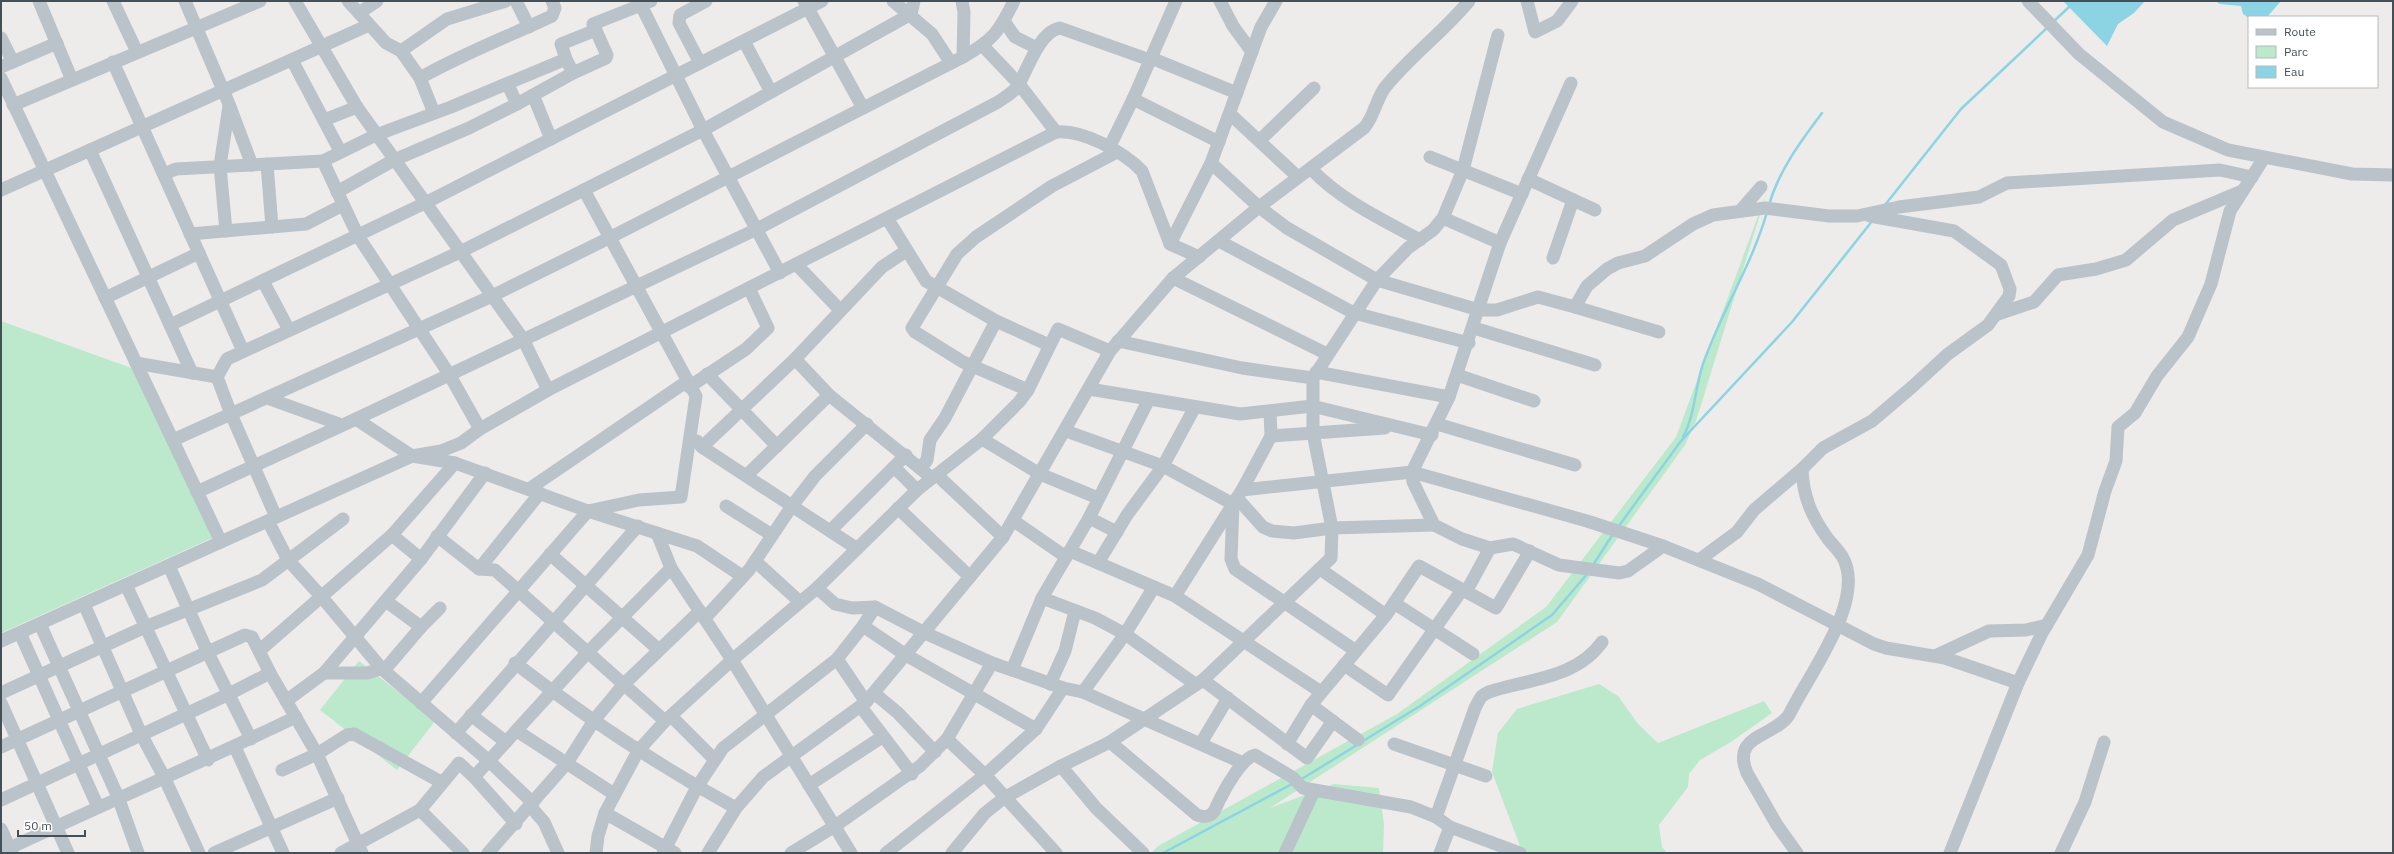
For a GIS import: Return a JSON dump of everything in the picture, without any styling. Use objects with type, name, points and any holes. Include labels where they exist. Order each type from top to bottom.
[{"type":"street","points":[[39,1],[72,80]]},
{"type":"street","points":[[113,1],[137,52]]},
{"type":"street","points":[[185,1],[229,104],[252,165]]},
{"type":"street","points":[[13,105],[260,1]]},
{"type":"street","points":[[295,1],[357,107],[523,339],[548,390]]},
{"type":"street","points":[[348,1],[386,43],[400,51],[420,78],[434,113]]},
{"type":"street","points":[[359,13],[377,1]]},
{"type":"street","points":[[400,51],[447,19],[506,1]]},
{"type":"street","points":[[516,1],[529,27]]},
{"type":"street","points":[[420,78],[457,57],[552,16],[555,8],[552,1]]},
{"type":"street","points":[[170,325],[358,236],[552,139],[744,41],[806,4],[822,1]]},
{"type":"street","points":[[893,1],[911,14],[936,40],[950,63]]},
{"type":"street","points":[[558,853],[544,822],[531,805],[489,761],[382,669],[354,638],[320,595],[288,560],[254,466],[231,414],[218,377],[227,359],[460,252],[703,130],[911,14],[914,1]]},
{"type":"street","points":[[962,1],[964,12],[963,57]]},
{"type":"street","points":[[173,440],[420,330],[492,296],[611,238],[728,176],[963,57],[983,46],[994,36],[1004,21],[1014,1]]},
{"type":"street","points":[[1028,390],[972,366],[913,330],[954,256],[976,237],[1052,186],[1113,150],[1133,99],[1176,1]]},
{"type":"street","points":[[1220,1],[1232,26],[1252,52]]},
{"type":"street","points":[[1170,244],[1211,163],[1252,52],[1265,20],[1276,1]]},
{"type":"street","points":[[708,853],[736,808],[763,777],[867,701],[925,633],[1003,537],[1014,521],[1114,346],[1173,278],[1259,207],[1311,169],[1367,124],[1387,85],[1442,32],[1469,1]]},
{"type":"street","points":[[1527,1],[1535,32],[1557,21],[1572,1]]},
{"type":"street","points":[[2028,1],[2079,54],[2155,117],[2215,146],[2264,158],[2352,174],[2393,175]]},
{"type":"street","points":[[337,192],[394,160],[469,128],[606,56],[593,24],[644,2],[675,76],[780,273]]},
{"type":"street","points":[[697,3],[680,15],[679,23],[700,63]]},
{"type":"street","points":[[806,4],[863,108]]},
{"type":"street","points":[[1004,21],[1015,37],[1037,48]]},
{"type":"street","points":[[1,190],[369,25]]},
{"type":"street","points":[[197,492],[342,425],[356,420],[449,374],[757,229],[998,102],[1019,84],[1037,48],[1049,33],[1060,28],[1151,59],[1237,92]]},
{"type":"street","points":[[573,73],[561,44],[596,30]]},
{"type":"street","points":[[952,853],[985,814],[1004,798],[1061,766],[1110,742],[1199,682],[1331,558],[1332,528],[1313,433],[1312,406],[1314,375],[1377,280],[1433,230],[1443,218],[1463,170],[1498,35]]},
{"type":"street","points":[[1,38],[7,64],[57,43]]},
{"type":"street","points":[[744,41],[771,92]]},
{"type":"street","points":[[983,46],[1019,84],[1056,132]]},
{"type":"street","points":[[164,174],[176,169],[323,161],[340,151],[376,135],[508,85],[566,59]]},
{"type":"street","points":[[292,60],[340,151]]},
{"type":"street","points":[[113,62],[243,351]]},
{"type":"street","points":[[1,78],[221,542]]},
{"type":"street","points":[[1434,525],[1415,489],[1412,472],[1449,397],[1474,328],[1500,243],[1571,83]]},
{"type":"street","points":[[508,85],[517,104]]},
{"type":"street","points":[[1260,140],[1314,88]]},
{"type":"street","points":[[533,95],[552,139]]},
{"type":"street","points":[[1133,99],[1219,142]]},
{"type":"street","points":[[226,231],[220,166],[229,104]]},
{"type":"street","points":[[324,120],[357,107]]},
{"type":"street","points":[[1230,114],[1260,140],[1298,178]]},
{"type":"street","points":[[1,641],[412,456],[441,451],[461,443],[480,429],[548,390],[1056,132],[1071,131],[1113,150],[1142,171],[1170,244],[1199,257]]},
{"type":"street","points":[[90,150],[192,373]]},
{"type":"street","points":[[1430,157],[1522,194]]},
{"type":"street","points":[[1950,853],[2018,683],[2047,625],[2088,555],[2105,491],[2116,461],[2118,427],[2135,413],[2157,376],[2190,333],[2211,284],[2230,211],[2264,158]]},
{"type":"street","points":[[323,161],[358,236],[449,374],[480,429]]},
{"type":"street","points":[[1211,163],[1259,207],[1287,228],[1377,280],[1479,310],[1497,310],[1538,297],[1659,332]]},
{"type":"street","points":[[267,164],[272,227]]},
{"type":"street","points":[[1311,169],[1327,184],[1353,203],[1420,240]]},
{"type":"street","points":[[1575,307],[1587,286],[1618,263],[1645,256],[1704,218],[1741,210],[1765,208],[1840,217],[1866,215],[1899,207],[1979,197],[2007,183],[2220,170],[2252,177]]},
{"type":"street","points":[[1528,180],[1595,210]]},
{"type":"street","points":[[1741,210],[1761,187]]},
{"type":"street","points":[[421,703],[588,511],[639,500],[681,497],[696,396],[688,384],[584,190]]},
{"type":"street","points":[[1998,314],[2034,302],[2058,275],[2096,269],[2126,260],[2173,220],[2242,191]]},
{"type":"street","points":[[1553,258],[1573,200]]},
{"type":"street","points":[[190,234],[306,224],[343,205]]},
{"type":"street","points":[[1699,560],[1737,532],[1754,510],[1802,469],[1823,448],[1872,421],[1948,354],[1988,325],[1998,314],[2009,296],[2010,289],[2001,265],[1996,259],[1947,228],[1866,215]]},
{"type":"street","points":[[887,218],[906,251],[926,281],[996,321],[1049,345]]},
{"type":"street","points":[[1443,218],[1500,243]]},
{"type":"street","points":[[1219,240],[1354,313],[1469,343]]},
{"type":"street","points":[[702,447],[795,359],[882,266],[906,251]]},
{"type":"street","points":[[105,298],[199,253]]},
{"type":"street","points":[[796,264],[840,310]]},
{"type":"street","points":[[1173,278],[1327,354]]},
{"type":"street","points":[[263,281],[289,330]]},
{"type":"street","points":[[479,569],[534,491],[688,384],[707,374],[746,349],[768,328],[749,288]]},
{"type":"street","points":[[921,468],[926,460],[930,440],[945,418],[996,321]]},
{"type":"street","points":[[596,853],[598,836],[606,813],[614,794],[638,751],[668,718],[732,660],[817,588],[856,548],[917,490],[982,439],[1019,402],[1028,390],[1049,345],[1060,328],[1114,346],[1242,368],[1314,375],[1449,397]]},
{"type":"street","points":[[1474,328],[1595,366]]},
{"type":"street","points":[[795,359],[829,395],[921,468],[934,476],[1003,537]]},
{"type":"street","points":[[136,363],[218,377]]},
{"type":"street","points":[[707,374],[741,411],[777,446]]},
{"type":"street","points":[[1457,375],[1534,402]]},
{"type":"street","points":[[1089,389],[1240,414],[1312,406],[1398,427]]},
{"type":"street","points":[[747,475],[829,395]]},
{"type":"street","points":[[267,398],[342,425]]},
{"type":"street","points":[[1012,670],[1042,598],[1089,518],[1098,498],[1124,452],[1149,399]]},
{"type":"street","points":[[1098,563],[1117,532],[1163,466],[1195,407]]},
{"type":"street","points":[[1175,596],[1237,497],[1271,436],[1270,411]]},
{"type":"street","points":[[356,420],[412,456],[455,463],[588,511],[697,546],[742,576]]},
{"type":"street","points":[[488,853],[516,824],[567,764],[594,719],[624,684],[658,649],[703,614],[742,576],[755,561],[792,506],[820,471],[867,424]]},
{"type":"street","points":[[1271,436],[1398,427],[1434,430],[1575,465]]},
{"type":"street","points":[[1066,431],[1163,466],[1237,497],[1263,527],[1272,531],[1300,533],[1332,528],[1434,525],[1462,539],[1490,548],[1514,544],[1563,566],[1581,567],[1620,573],[1628,571],[1663,546]]},
{"type":"street","points":[[690,434],[702,447],[831,530],[856,548]]},
{"type":"street","points":[[982,439],[1040,474],[1098,498]]},
{"type":"street","points":[[831,530],[906,455]]},
{"type":"street","points":[[259,651],[320,595],[392,535],[455,463]]},
{"type":"street","points":[[894,467],[917,490]]},
{"type":"street","points":[[1797,853],[1777,825],[1747,773],[1744,764],[1745,747],[1747,743],[1786,719],[1813,672],[1837,625],[1846,599],[1848,570],[1842,556],[1809,508],[1803,491],[1802,469]]},
{"type":"street","points":[[1237,497],[1323,481],[1412,472],[1580,518],[1663,546],[1758,584],[1880,646],[1935,656],[2018,683]]},
{"type":"street","points":[[286,700],[324,673],[421,559],[485,473]]},
{"type":"street","points":[[1237,497],[1231,559],[1235,569],[1356,651]]},
{"type":"street","points":[[726,506],[772,535]]},
{"type":"street","points":[[898,508],[970,577]]},
{"type":"street","points":[[1089,518],[1117,532]]},
{"type":"street","points":[[1,693],[145,627],[262,580],[343,519]]},
{"type":"street","points":[[1014,521],[1068,554],[1098,563],[1175,596],[1321,692]]},
{"type":"street","points":[[456,732],[515,663],[638,526]]},
{"type":"street","points":[[657,533],[671,568],[703,614],[764,715],[810,785],[851,853]]},
{"type":"street","points":[[392,535],[421,559]]},
{"type":"street","points":[[438,536],[479,569],[495,570],[624,684],[668,718],[714,759]]},
{"type":"street","points":[[1344,665],[1388,695],[1434,629],[1464,591],[1490,548]]},
{"type":"street","points":[[1287,744],[1321,692],[1386,616],[1419,566],[1496,608],[1530,551]]},
{"type":"street","points":[[550,554],[658,649]]},
{"type":"street","points":[[755,561],[800,601]]},
{"type":"street","points":[[169,566],[208,653],[251,739]]},
{"type":"street","points":[[474,777],[588,652],[671,568]]},
{"type":"street","points":[[1320,569],[1386,616]]},
{"type":"street","points":[[126,585],[165,672],[208,760]]},
{"type":"street","points":[[1083,692],[1124,634],[1154,587]]},
{"type":"street","points":[[817,588],[830,601],[852,608],[875,607],[925,633],[992,662],[1050,684],[1083,692],[1201,743],[1243,763]]},
{"type":"street","points":[[1042,598],[1095,618],[1124,634],[1199,682],[1228,698],[1307,758],[1333,721]]},
{"type":"street","points":[[386,601],[421,627]]},
{"type":"street","points":[[1394,603],[1473,654]]},
{"type":"street","points":[[84,604],[141,734],[165,779],[199,853]]},
{"type":"street","points":[[606,813],[668,851],[697,787],[714,759],[727,743],[837,659],[863,626],[875,607]]},
{"type":"street","points":[[324,673],[367,673],[382,669],[392,663],[421,627],[440,608]]},
{"type":"street","points":[[1050,684],[1065,651],[1075,611]]},
{"type":"street","points":[[40,624],[118,797],[138,853]]},
{"type":"street","points":[[1935,656],[1989,631],[2026,630],[2047,625]]},
{"type":"street","points":[[863,626],[906,655],[1036,729]]},
{"type":"street","points":[[20,633],[98,807]]},
{"type":"street","points":[[1,747],[245,635],[252,637],[270,673],[317,754],[360,848]]},
{"type":"street","points":[[1436,818],[1454,764],[1475,708],[1481,697],[1494,690],[1532,681],[1572,668],[1592,656],[1602,642]]},
{"type":"street","points":[[837,659],[867,701],[882,737],[912,774]]},
{"type":"street","points":[[790,853],[835,826],[912,774],[947,739],[992,662]]},
{"type":"street","points":[[515,663],[552,692],[594,719],[638,751],[697,787],[736,808]]},
{"type":"street","points":[[1,800],[229,694],[270,673]]},
{"type":"street","points":[[886,853],[985,775],[1036,729],[1063,688]]},
{"type":"street","points":[[1201,743],[1228,698]]},
{"type":"street","points":[[867,701],[898,713],[934,752]]},
{"type":"street","points":[[1,703],[68,853]]},
{"type":"street","points":[[1312,705],[1358,740]]},
{"type":"street","points":[[471,715],[506,742]]},
{"type":"street","points":[[1,829],[8,851],[56,826],[118,797],[165,779],[208,760],[296,718]]},
{"type":"street","points":[[517,731],[614,794]]},
{"type":"street","points":[[282,770],[317,754],[347,735],[354,734],[441,782]]},
{"type":"street","points":[[810,785],[882,737]]},
{"type":"street","points":[[947,739],[985,775],[1004,798],[1056,853]]},
{"type":"street","points":[[1110,742],[1198,815],[1205,817],[1212,813],[1243,763],[1250,757],[1255,756],[1292,777],[1309,789],[1411,807],[1436,818],[1491,848],[1520,853]]},
{"type":"street","points":[[2061,853],[2085,802],[2104,742]]},
{"type":"street","points":[[1394,744],[1486,776]]},
{"type":"street","points":[[235,747],[283,853]]},
{"type":"street","points":[[341,853],[360,848],[420,810],[441,782],[459,763],[474,777],[516,824]]},
{"type":"street","points":[[1061,766],[1096,808],[1143,853]]},
{"type":"street","points":[[1285,853],[1309,789]]},
{"type":"street","points":[[214,853],[338,798]]},
{"type":"street","points":[[420,810],[463,853]]},
{"type":"street","points":[[1440,853],[1450,827]]},
{"type":"green space","points":[[1767,192],[1696,421],[1685,445],[1557,622],[1270,808],[1334,784],[1379,788],[1384,824],[1383,853],[1151,853],[1158,846],[1397,714],[1546,607],[1676,437]]},
{"type":"green space","points":[[1,321],[137,370],[212,538],[1,633]]},
{"type":"green space","points":[[359,661],[435,721],[397,770],[320,710]]},
{"type":"green space","points":[[1599,684],[1618,696],[1638,724],[1658,743],[1764,701],[1772,713],[1731,742],[1700,760],[1689,774],[1688,787],[1659,825],[1662,847],[1667,853],[1526,853],[1520,846],[1492,772],[1498,733],[1517,709]]},
{"type":"water","points":[[2063,1],[2145,1],[2134,13],[2118,24],[2107,46]]},
{"type":"water","points":[[2215,1],[2281,1],[2268,16],[2248,16],[2248,17],[2243,14],[2241,6],[2220,4]]},
{"type":"waterway","points":[[2053,22],[2069,7]]},
{"type":"waterway","points":[[1885,205],[1961,109],[2048,27]]},
{"type":"waterway","points":[[1769,205],[1773,192],[1791,156],[1822,113]]},
{"type":"waterway","points":[[1683,437],[1690,420],[1700,373],[1710,345],[1745,270],[1761,232],[1767,212]]},
{"type":"waterway","points":[[1618,527],[1681,441],[1792,322],[1873,220]]},
{"type":"waterway","points":[[1593,565],[1613,534]]},
{"type":"waterway","points":[[1363,741],[1420,706],[1552,615],[1588,573]]},
{"type":"waterway","points":[[1300,780],[1357,745]]},
{"type":"waterway","points":[[1163,853],[1292,784]]}]
